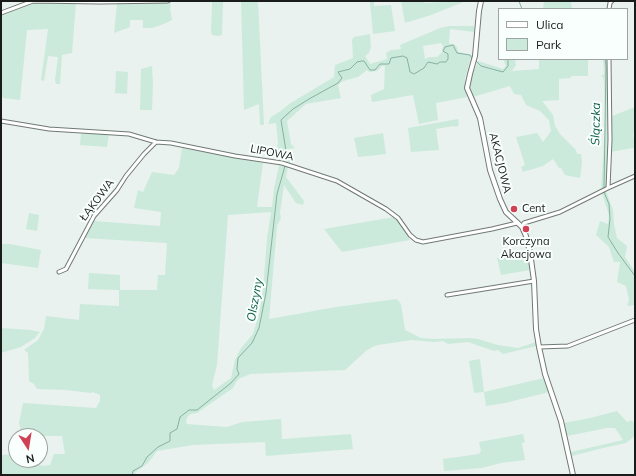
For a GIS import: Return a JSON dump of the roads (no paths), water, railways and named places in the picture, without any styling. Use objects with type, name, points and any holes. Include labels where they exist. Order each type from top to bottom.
[{"type":"street","points":[[1,13],[32,2],[168,1]]},
{"type":"street","name":"AKACJOWA","points":[[481,1],[475,56],[468,81],[469,93],[480,118],[490,170],[500,199],[506,212],[522,227]]},
{"type":"street","points":[[608,188],[610,140],[609,60]]},
{"type":"street","name":"LIPOWA","points":[[1,121],[49,129],[129,134],[156,142],[171,143],[235,156],[282,163],[337,181],[398,218],[410,235],[416,240],[423,242],[517,223]]},
{"type":"street","name":"ŁĄKOWA","points":[[58,272],[66,270],[94,216],[117,190],[126,176],[144,154],[156,142]]},
{"type":"street","points":[[573,475],[561,422],[545,374],[539,347],[536,329],[534,281],[530,252],[522,227],[524,223],[560,212],[635,176]]},
{"type":"street","points":[[447,295],[534,281]]},
{"type":"street","points":[[539,347],[568,346],[635,320]]},
{"type":"waterway","name":"Olszyny","points":[[519,1],[522,8]]},
{"type":"waterway","name":"Ślączka","points":[[607,8],[609,1]]},
{"type":"waterway","name":"Olszyny","points":[[286,162],[286,151],[281,120],[293,109],[338,83],[342,78],[338,72],[350,69],[357,62],[362,61],[364,61],[370,70],[375,70],[380,64],[389,64],[391,58],[403,56],[407,58],[410,72],[414,74],[424,68],[428,62],[437,64],[440,62],[446,62],[448,59],[448,54],[443,51],[445,47],[453,45],[457,53],[470,55],[472,58]]},
{"type":"waterway","name":"Olszyny","points":[[475,60],[481,66],[503,72],[508,66],[508,60]]},
{"type":"waterway","name":"Ślączka","points":[[604,188],[605,60]]},
{"type":"waterway","name":"Olszyny","points":[[132,475],[133,471],[142,466],[147,457],[158,447],[170,441],[170,433],[177,429],[180,417],[189,410],[197,410],[231,383],[239,374],[237,369],[238,358],[252,343],[259,328],[266,293],[277,194],[285,166]]},
{"type":"waterway","name":"Ślączka","points":[[604,192],[609,204],[610,219],[608,237],[635,276]]},
{"type":"place","name":"Cent","points":[[514,209]]},
{"type":"place","name":"Korczyna Akacjowa","points":[[526,229]]}]
